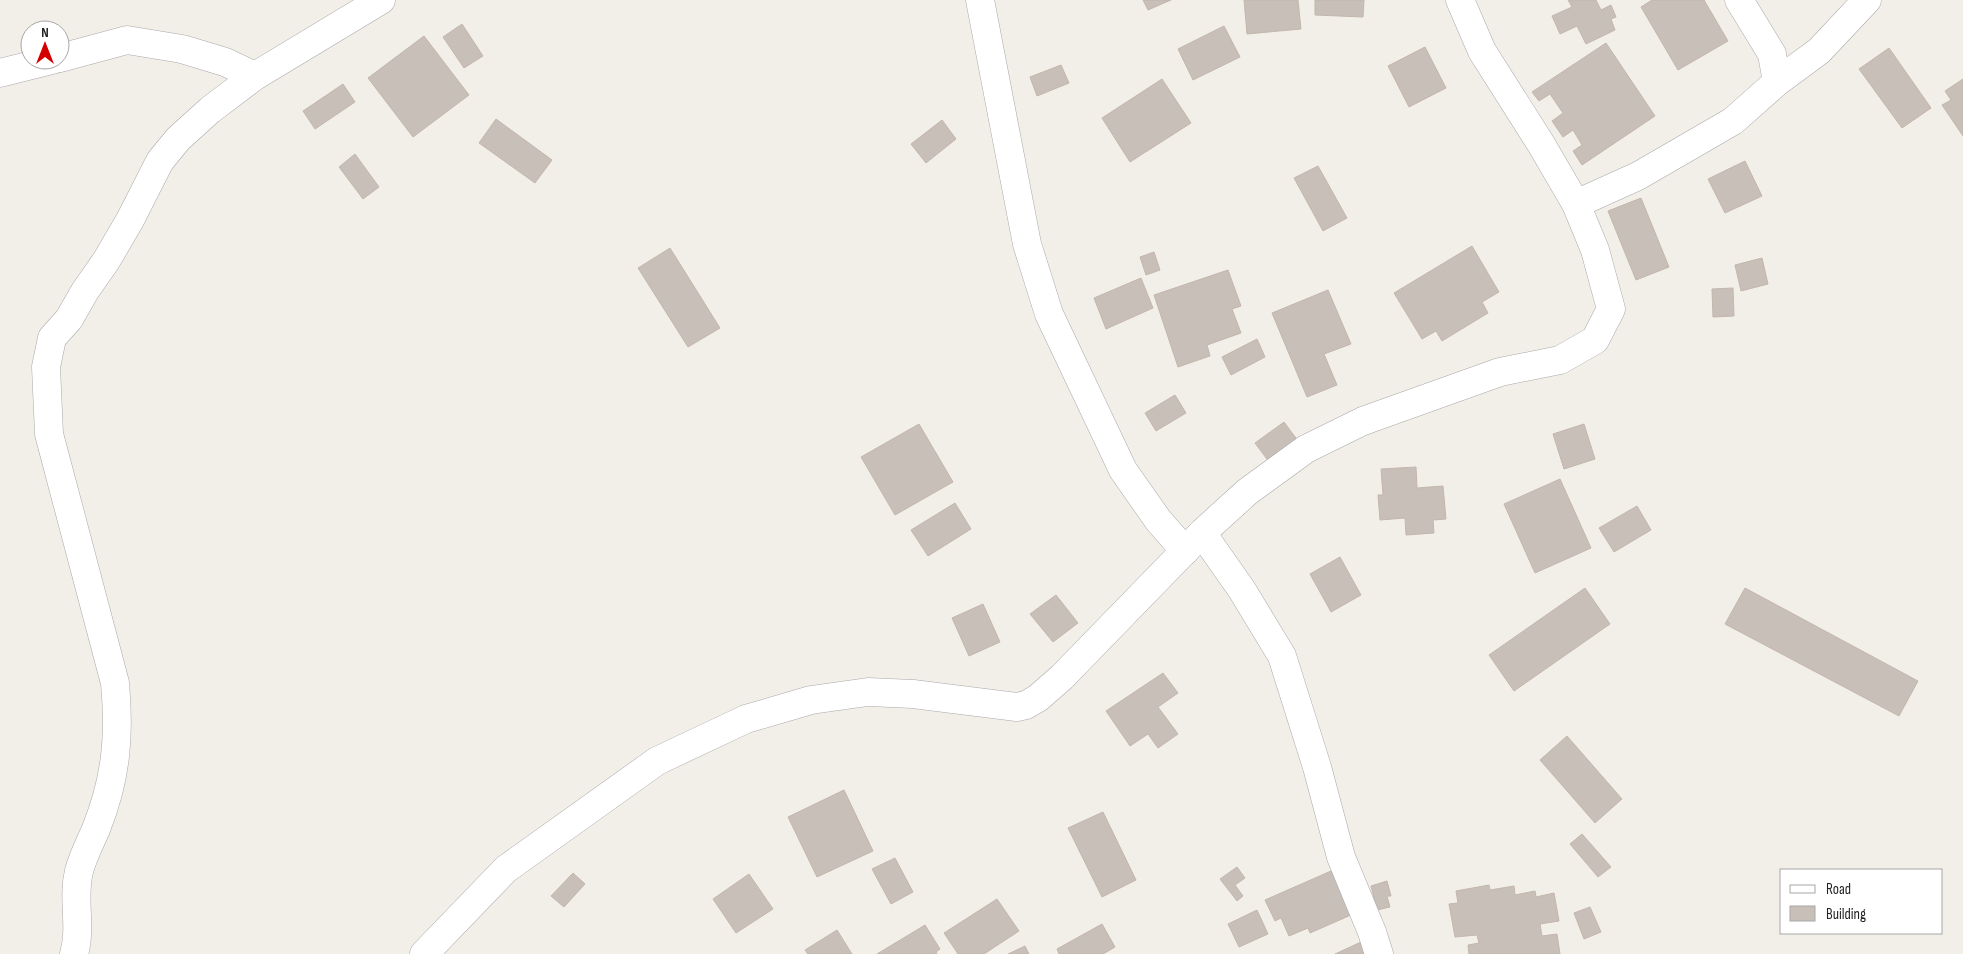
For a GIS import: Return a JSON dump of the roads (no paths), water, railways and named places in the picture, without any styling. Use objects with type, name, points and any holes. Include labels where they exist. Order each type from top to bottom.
[{"type":"street","points":[[74,954],[78,943],[75,901],[79,872],[86,848],[96,829],[115,770],[118,716],[114,683],[48,434],[46,367],[52,338],[69,319],[84,291],[106,261],[130,220],[160,161],[178,139],[210,110],[255,76],[381,0]]},
{"type":"street","points":[[980,0],[1026,244],[1049,314],[1123,470],[1158,520],[1193,542],[1242,590],[1282,656],[1317,767],[1341,857],[1372,932],[1378,954]]},
{"type":"street","points":[[424,954],[506,869],[657,761],[746,719],[811,700],[868,692],[913,694],[1017,706],[1026,704],[1062,678],[1193,542],[1247,492],[1306,449],[1355,425],[1500,372],[1560,360],[1595,340],[1611,308],[1595,250],[1576,204],[1541,144],[1482,51],[1460,0]]},
{"type":"street","points":[[1739,0],[1772,54],[1777,82]]},
{"type":"street","points":[[1576,204],[1638,176],[1733,121],[1777,82],[1819,51],[1867,0]]},
{"type":"street","points":[[70,55],[127,40],[182,49],[225,62],[255,76]]},
{"type":"street","points":[[0,73],[20,68]]}]
